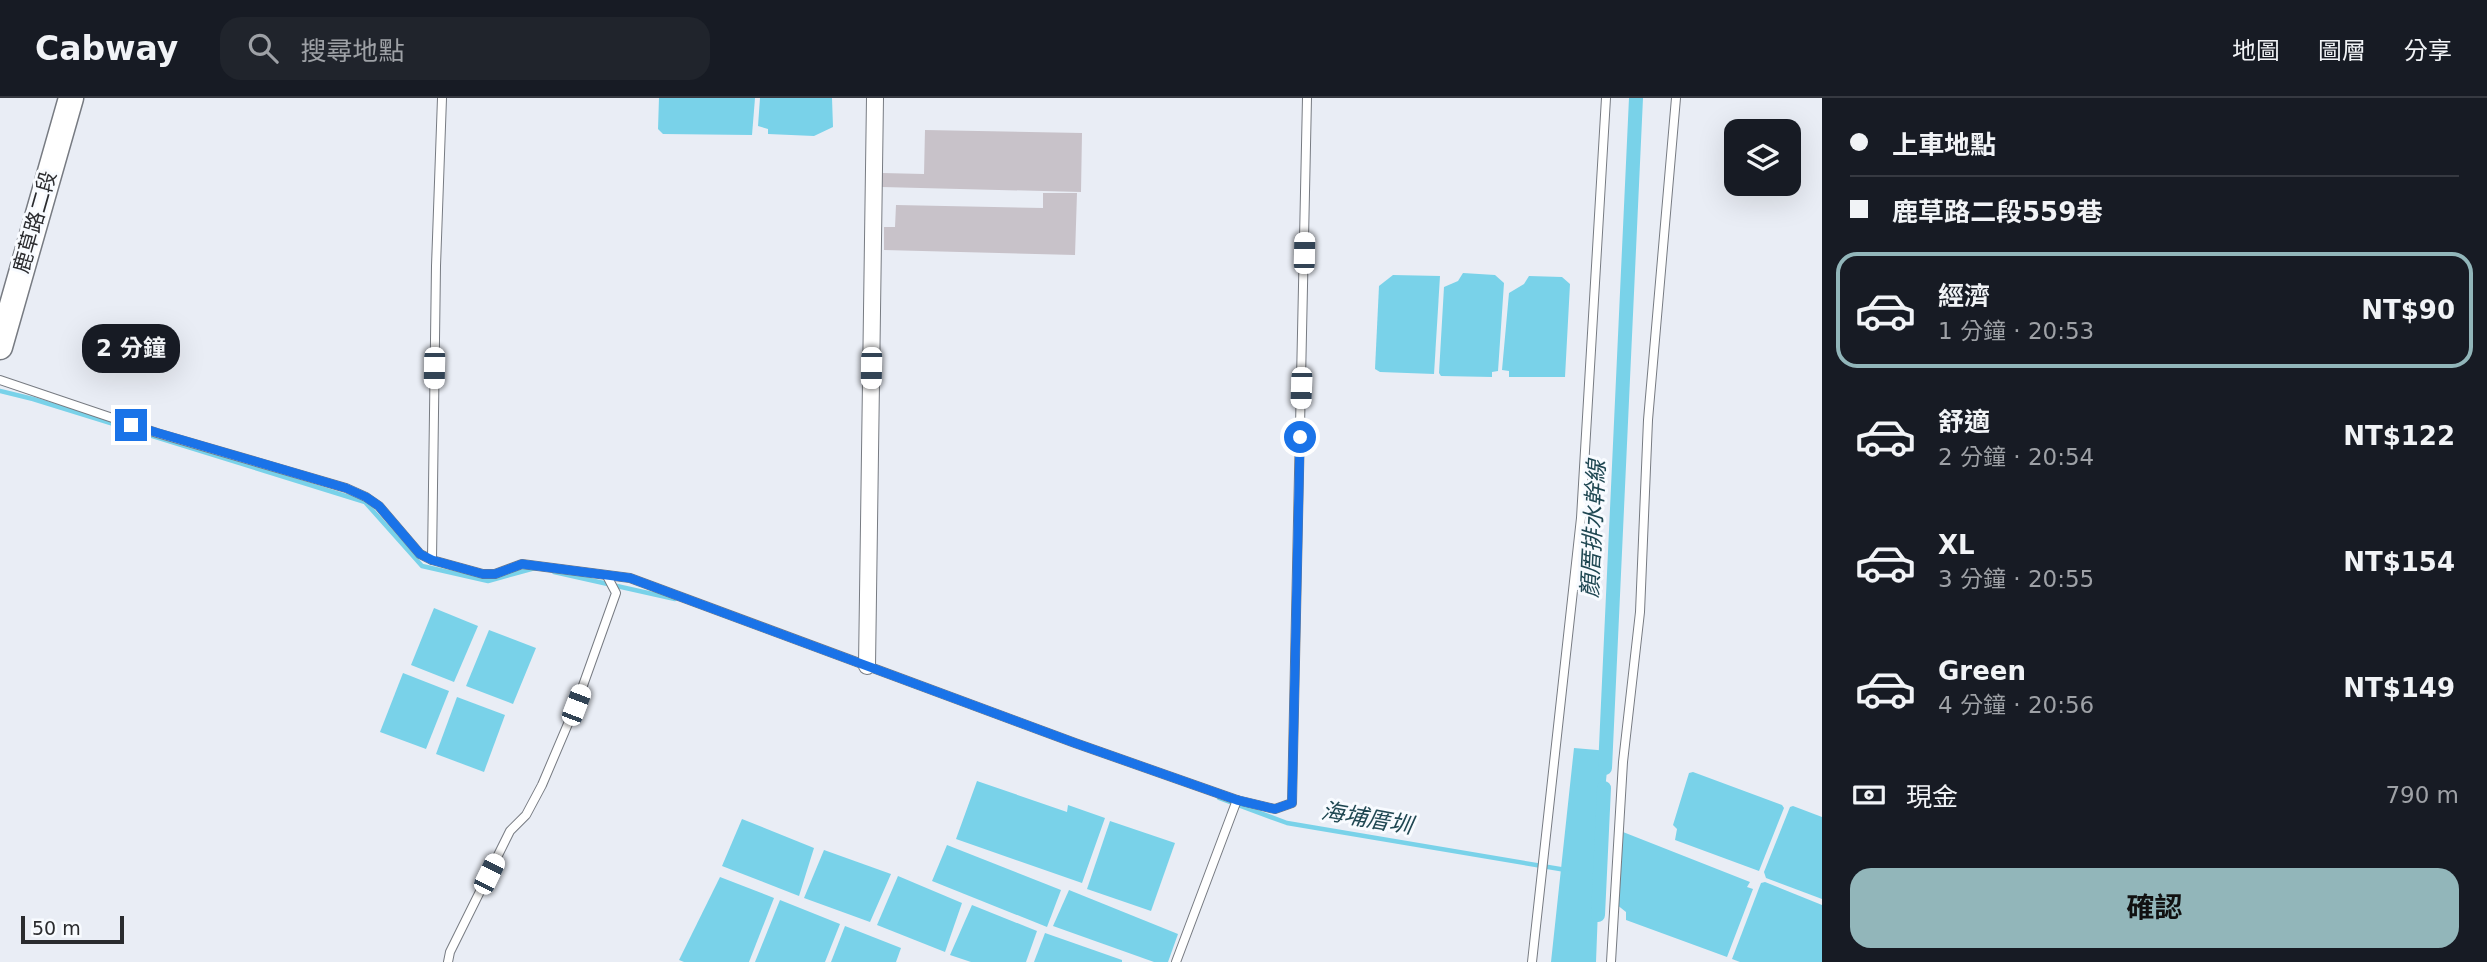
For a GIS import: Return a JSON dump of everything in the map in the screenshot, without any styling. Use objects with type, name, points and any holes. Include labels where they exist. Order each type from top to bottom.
[{"type":"main road","name":"鹿草路二段","points":[[0,285],[55,98]]},
{"type":"main road","name":"鹿草路二段","points":[[0,347],[71,98]]},
{"type":"street","points":[[867,666],[875,98]]},
{"type":"lane","points":[[432,560],[442,98]]},
{"type":"lane","points":[[0,380],[157,433],[346,488],[379,506],[420,554],[432,560],[483,574],[495,574],[522,564],[630,578],[1075,743],[1237,800],[1275,809],[1292,803],[1307,98]]},
{"type":"lane","points":[[1532,962],[1581,518],[1606,98]]},
{"type":"lane","points":[[1611,962],[1623,762],[1640,612],[1648,421],[1675,98]]},
{"type":"lane","points":[[448,962],[450,952],[510,831],[526,815],[542,785],[576,705],[617,593],[607,576]]},
{"type":"lane","points":[[1176,962],[1237,800]]},
{"type":"water","points":[[659,98],[755,98],[752,135],[663,134],[658,129]]},
{"type":"water","points":[[760,98],[832,98],[833,127],[814,136],[768,134],[768,129],[758,126]]},
{"type":"water","points":[[1463,273],[1495,275],[1504,283],[1498,371],[1492,372],[1492,377],[1441,376],[1439,373],[1444,287],[1458,281]]},
{"type":"water","points":[[1393,275],[1440,276],[1434,374],[1380,372],[1375,369],[1379,286]]},
{"type":"water","points":[[1529,276],[1562,277],[1570,284],[1565,377],[1509,377],[1509,371],[1502,370],[1509,293],[1524,284]]},
{"type":"water","points":[[434,608],[478,626],[454,682],[411,665]]},
{"type":"water","points":[[489,630],[536,648],[513,704],[466,686]]},
{"type":"water","points":[[403,673],[449,691],[426,749],[380,732]]},
{"type":"water","points":[[457,697],[505,715],[484,772],[436,754]]},
{"type":"water","points":[[1574,748],[1609,751],[1601,830],[1596,962],[1551,962]]},
{"type":"water","points":[[1693,772],[1784,808],[1759,871],[1675,840],[1677,829],[1673,825],[1689,773]]},
{"type":"water","points":[[977,781],[1067,812],[1068,805],[1105,818],[1082,883],[956,839]]},
{"type":"water","points":[[1790,807],[1822,817],[1822,899],[1766,878],[1764,872]]},
{"type":"water","points":[[742,819],[814,848],[799,896],[722,866]]},
{"type":"water","points":[[1110,821],[1175,843],[1151,911],[1087,889]]},
{"type":"water","points":[[1623,832],[1750,882],[1747,887],[1753,889],[1727,957],[1626,920],[1626,912],[1616,904]]},
{"type":"water","points":[[947,845],[1061,890],[1047,927],[932,881]]},
{"type":"water","points":[[824,850],[891,874],[870,922],[804,898]]},
{"type":"water","points":[[898,876],[962,903],[945,952],[877,925]]},
{"type":"water","points":[[720,877],[774,898],[749,962],[679,960]]},
{"type":"water","points":[[1765,882],[1822,905],[1822,962],[1740,962],[1732,959],[1761,883]]},
{"type":"water","points":[[1069,890],[1178,934],[1168,962],[1154,962],[1053,926]]},
{"type":"water","points":[[780,900],[840,924],[825,962],[755,962]]},
{"type":"water","points":[[972,905],[1037,931],[1026,962],[971,962],[950,955]]},
{"type":"water","points":[[845,926],[901,948],[896,962],[831,962]]},
{"type":"water","points":[[1045,933],[1122,960],[1122,962],[1034,962]]},
{"type":"building","points":[[925,130],[1082,133],[1081,192],[882,187],[882,173],[924,174]]},
{"type":"building","points":[[1043,193],[1077,193],[1075,255],[884,250],[884,227],[895,227],[896,205],[1043,208]]},
{"type":"waterway","name":"顏厝排水幹線","points":[[1605,768],[1636,98]]},
{"type":"waterway","name":"海埔厝圳","points":[[0,391],[365,502],[422,566],[488,581],[535,568]]},
{"type":"waterway","name":"海埔厝圳","points":[[554,572],[675,599]]},
{"type":"waterway","name":"顏厝排水幹線","points":[[1598,915],[1604,788]]},
{"type":"waterway","name":"海埔厝圳","points":[[1219,798],[1287,823],[1566,870]]},
{"type":"route","points":[[131,425],[346,488],[379,506],[420,554],[432,560],[483,574],[495,574],[522,564],[630,578],[1075,743],[1237,800],[1275,809],[1292,803],[1300,437]]}]
